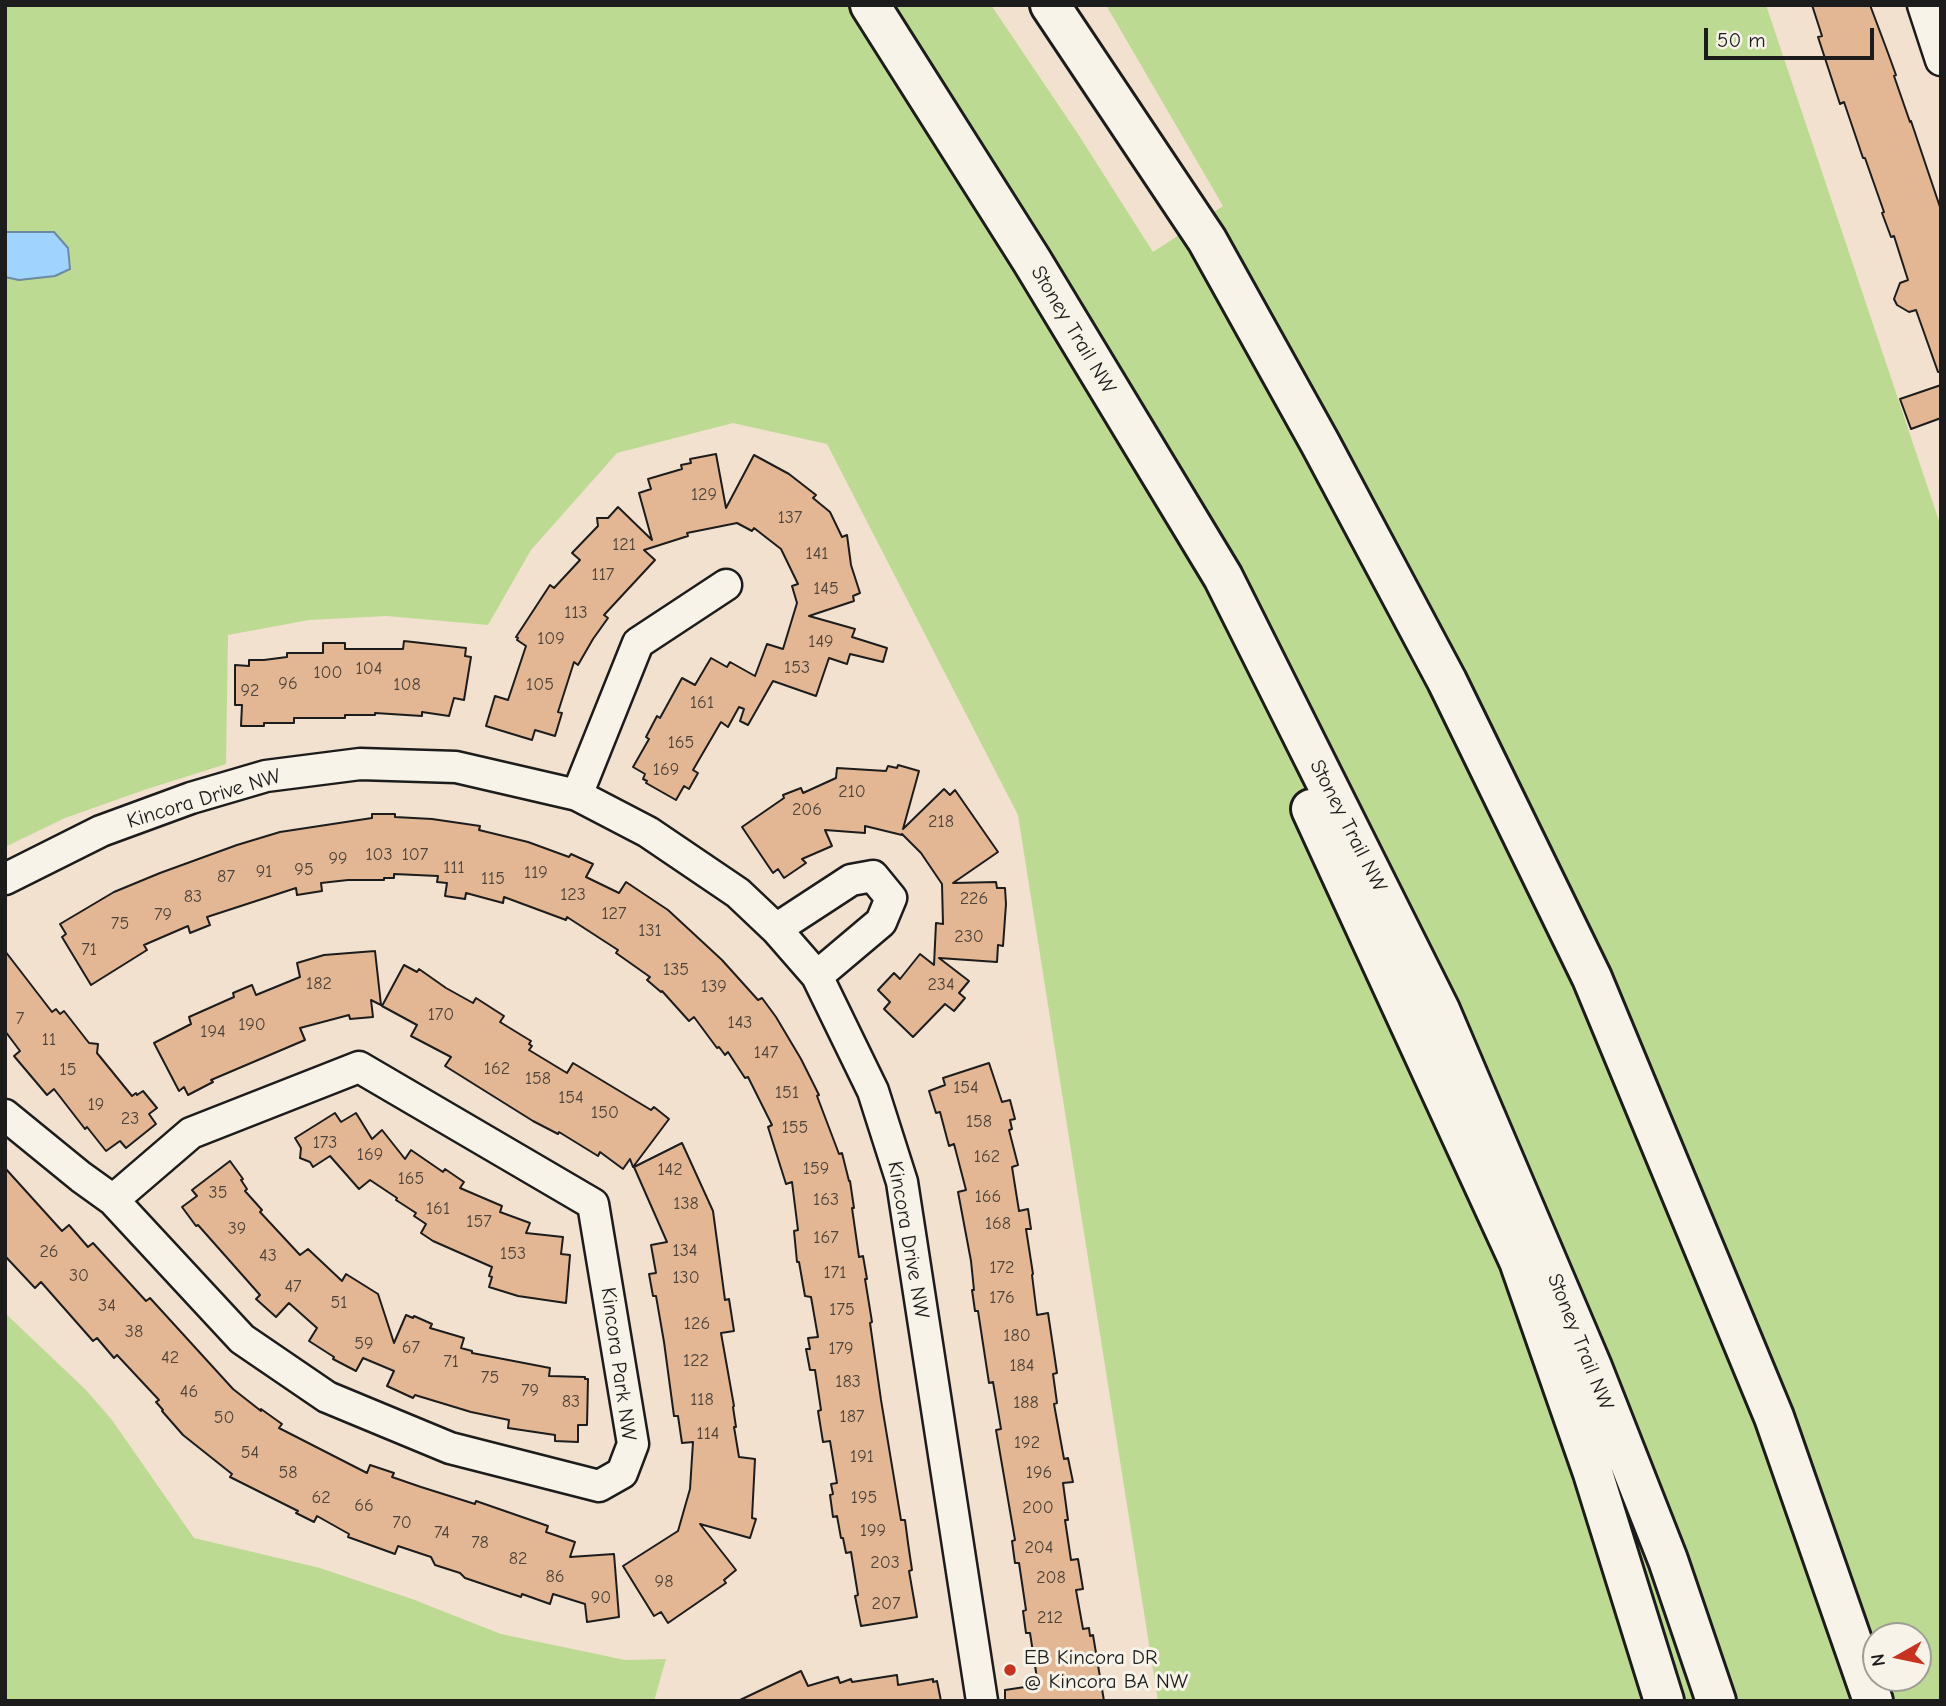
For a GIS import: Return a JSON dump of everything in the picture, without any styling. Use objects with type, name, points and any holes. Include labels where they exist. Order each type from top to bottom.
[{"type":"highway","name":"Stoney Trail NW","points":[[870,5],[1032,261],[1223,577],[1440,1010],[1592,1367],[1668,1560],[1716,1701]]},
{"type":"highway","points":[[1050,5],[1207,240]]},
{"type":"highway","points":[[1074,5],[1320,443],[1447,681],[1592,978],[1774,1417],[1873,1701]]},
{"type":"highway","points":[[1223,577],[1257,692],[1519,1261],[1593,1473],[1664,1701]]},
{"type":"highway","points":[[1774,1417],[1820,1480],[1871,1622]]},
{"type":"street","points":[[1923,5],[1941,60]]},
{"type":"street","points":[[577,795],[638,643],[726,585]]},
{"type":"street","name":"Kincora Drive NW","points":[[5,879],[101,831],[191,798],[266,776],[360,764],[456,767],[577,795],[648,831],[738,893],[776,929],[817,976],[873,1091],[902,1182],[982,1701]]},
{"type":"street","points":[[776,929],[852,880],[873,876],[891,898],[881,922],[817,976]]},
{"type":"street","name":"Kincora Park NW","points":[[5,1115],[80,1177],[113,1200],[242,1339],[327,1397],[450,1448],[477,1455],[599,1486],[622,1473],[633,1444],[593,1204],[359,1067],[191,1133],[113,1200]]},
{"type":"green space","points":[[5,5],[991,5],[1153,252],[1223,206],[1106,5],[1766,5],[1941,527],[1941,1701],[1158,1701],[1018,815],[827,444],[733,423],[617,453],[531,550],[488,625],[387,616],[309,620],[228,635],[226,764],[65,818],[5,847]]},
{"type":"green space","points":[[5,1313],[86,1390],[112,1420],[194,1538],[320,1568],[412,1599],[501,1634],[625,1660],[666,1659],[654,1701],[5,1701]]},
{"type":"water","points":[[5,232],[54,232],[68,248],[70,269],[55,276],[19,280],[5,277]]},
{"type":"building","points":[[1812,5],[1870,5],[1896,75],[1894,76],[1941,210],[1941,372],[1938,372],[1916,310],[1909,312],[1897,305],[1894,299],[1900,283],[1908,280],[1844,102],[1840,104],[1818,37],[1822,36]]},
{"type":"building","points":[[1941,385],[1941,418],[1911,429],[1900,399]]},
{"type":"building","points":[[716,454],[726,508],[754,455],[789,474],[816,495],[813,498],[830,512],[842,537],[847,535],[851,565],[860,593],[853,596],[854,601],[809,616],[855,629],[852,637],[887,648],[883,662],[850,654],[847,664],[829,658],[816,696],[773,681],[748,725],[740,721],[744,709],[739,707],[728,727],[721,722],[693,770],[698,773],[689,789],[684,786],[676,800],[646,783],[643,779],[645,774],[633,767],[649,739],[646,737],[657,716],[660,718],[682,678],[695,685],[711,658],[727,667],[730,662],[755,676],[767,644],[783,649],[797,603],[792,586],[798,584],[781,549],[754,528],[752,531],[737,523],[687,533],[688,536],[644,550],[655,560],[604,615],[608,618],[578,665],[574,662],[558,712],[562,713],[555,736],[535,730],[532,740],[486,726],[495,696],[508,700],[526,646],[516,637],[550,585],[554,588],[580,560],[572,553],[598,526],[597,518],[608,518],[618,507],[652,540],[639,493],[651,489],[648,479],[682,469],[681,465],[691,463],[690,459]]},
{"type":"building","points":[[404,641],[466,648],[465,656],[471,657],[464,700],[454,698],[449,716],[422,712],[422,716],[375,713],[345,715],[345,718],[294,718],[294,723],[241,726],[242,705],[235,705],[235,665],[249,666],[249,660],[287,657],[287,653],[323,653],[323,643],[345,643],[345,649],[403,649]]},
{"type":"building","points":[[898,765],[919,771],[903,829],[944,789],[950,795],[955,790],[998,852],[953,883],[996,882],[997,888],[1005,888],[1006,904],[1003,946],[998,945],[997,962],[939,958],[969,981],[959,993],[965,998],[954,1011],[945,1004],[913,1037],[884,1009],[890,1002],[878,990],[894,973],[900,979],[920,954],[934,965],[936,923],[943,924],[942,884],[921,853],[902,834],[865,826],[865,833],[825,830],[832,846],[802,859],[806,863],[784,878],[778,869],[773,873],[742,827],[784,798],[783,795],[801,788],[803,793],[836,778],[837,768],[886,771],[888,766],[897,768]]},
{"type":"building","points":[[372,814],[395,814],[395,817],[480,826],[479,830],[528,842],[569,857],[571,854],[593,864],[586,877],[619,893],[626,882],[668,910],[722,960],[758,1000],[762,998],[776,1017],[819,1095],[817,1096],[839,1154],[842,1153],[850,1181],[859,1257],[863,1256],[867,1279],[881,1400],[901,1520],[905,1520],[912,1570],[909,1571],[917,1617],[861,1626],[851,1552],[846,1553],[837,1516],[833,1517],[831,1484],[837,1483],[830,1441],[823,1442],[815,1370],[810,1370],[806,1349],[810,1349],[808,1338],[818,1337],[811,1297],[805,1296],[797,1262],[794,1231],[798,1230],[792,1182],[786,1184],[768,1127],[772,1125],[748,1077],[745,1078],[728,1052],[725,1055],[717,1048],[694,1017],[689,1021],[662,991],[647,980],[650,977],[616,953],[618,950],[567,917],[566,920],[504,897],[503,903],[466,893],[465,899],[445,896],[447,883],[437,882],[438,876],[394,874],[394,878],[384,880],[321,883],[322,891],[297,895],[296,888],[207,917],[210,925],[190,933],[188,926],[144,945],[147,950],[91,985],[62,937],[66,934],[60,924],[114,892],[160,873],[280,832],[372,818]]},
{"type":"building","points":[[5,951],[52,1012],[56,1009],[60,1014],[64,1011],[89,1043],[98,1044],[97,1053],[132,1096],[143,1091],[157,1108],[149,1114],[156,1124],[126,1148],[120,1141],[106,1151],[54,1089],[47,1095],[14,1056],[20,1051],[5,1031]]},
{"type":"building","points":[[375,951],[381,1005],[371,1000],[373,1017],[350,1019],[349,1015],[300,1028],[305,1040],[211,1080],[213,1082],[188,1095],[184,1087],[179,1091],[154,1043],[191,1024],[189,1017],[234,997],[233,993],[252,985],[256,995],[300,977],[297,963],[324,955]]},
{"type":"building","points":[[404,965],[417,972],[419,969],[473,1003],[476,998],[504,1016],[500,1022],[531,1041],[529,1050],[567,1073],[573,1063],[651,1110],[654,1107],[669,1119],[633,1167],[630,1159],[623,1169],[600,1152],[598,1156],[559,1132],[558,1134],[533,1121],[445,1066],[451,1057],[411,1036],[417,1025],[382,1006]]},
{"type":"building","points":[[989,1063],[1002,1102],[1010,1100],[1015,1119],[1010,1120],[1012,1129],[1009,1130],[1018,1165],[1012,1167],[1019,1211],[1028,1209],[1031,1229],[1026,1229],[1037,1315],[1048,1313],[1057,1373],[1053,1374],[1057,1403],[1054,1404],[1064,1459],[1068,1458],[1073,1482],[1063,1483],[1071,1560],[1078,1559],[1083,1589],[1076,1590],[1083,1629],[1089,1628],[1090,1636],[1093,1635],[1104,1701],[1005,1701],[1005,1690],[1038,1685],[1030,1633],[1026,1633],[1023,1611],[1026,1610],[1019,1563],[1015,1563],[1012,1541],[1015,1540],[996,1430],[1001,1429],[993,1382],[989,1383],[978,1311],[975,1311],[971,1261],[958,1192],[966,1190],[954,1144],[949,1146],[940,1112],[936,1113],[929,1091],[945,1085],[943,1078]]},
{"type":"building","points":[[335,1113],[341,1122],[356,1113],[372,1139],[382,1130],[405,1159],[411,1150],[443,1172],[445,1169],[464,1182],[460,1188],[502,1206],[500,1212],[530,1223],[526,1233],[563,1237],[561,1254],[570,1255],[566,1303],[518,1296],[489,1287],[492,1267],[421,1233],[426,1224],[414,1216],[416,1213],[396,1200],[397,1198],[370,1180],[359,1189],[330,1156],[313,1167],[310,1162],[300,1158],[301,1148],[295,1138]]},
{"type":"building","points":[[682,1143],[713,1211],[725,1300],[729,1299],[734,1331],[721,1333],[734,1406],[734,1427],[739,1457],[755,1459],[752,1518],[756,1519],[750,1538],[700,1524],[736,1570],[724,1580],[726,1583],[668,1623],[661,1612],[654,1616],[623,1566],[678,1531],[690,1489],[693,1442],[682,1443],[678,1416],[674,1416],[656,1296],[653,1296],[649,1274],[656,1273],[651,1245],[667,1242],[634,1167]]},
{"type":"building","points":[[230,1161],[243,1179],[241,1180],[247,1189],[245,1191],[262,1210],[260,1212],[300,1255],[308,1249],[342,1281],[346,1274],[378,1294],[394,1343],[406,1315],[413,1318],[414,1316],[432,1324],[430,1328],[464,1338],[461,1348],[472,1353],[550,1368],[549,1376],[588,1379],[587,1425],[578,1425],[578,1442],[555,1441],[555,1435],[508,1428],[509,1420],[415,1395],[413,1398],[387,1386],[394,1371],[363,1358],[356,1371],[333,1359],[334,1357],[309,1341],[317,1328],[289,1303],[276,1317],[256,1299],[260,1295],[198,1225],[196,1226],[182,1207],[197,1196],[192,1190]]},
{"type":"building","points":[[5,1168],[62,1231],[69,1225],[88,1247],[93,1243],[146,1301],[150,1298],[233,1389],[282,1424],[279,1428],[367,1473],[370,1465],[394,1473],[392,1477],[421,1487],[475,1504],[476,1501],[548,1526],[546,1532],[575,1542],[570,1557],[614,1554],[619,1617],[587,1622],[585,1604],[553,1594],[550,1604],[522,1594],[521,1597],[435,1565],[431,1557],[398,1546],[395,1554],[348,1537],[349,1534],[317,1516],[314,1522],[296,1513],[298,1511],[230,1477],[232,1474],[183,1435],[162,1411],[156,1402],[159,1400],[117,1355],[114,1358],[97,1338],[93,1341],[41,1282],[35,1288],[5,1256]]},
{"type":"building","points":[[801,1671],[808,1686],[838,1677],[840,1683],[851,1679],[852,1682],[897,1675],[898,1685],[933,1679],[933,1682],[937,1681],[941,1701],[738,1701]]},
{"type":"place","name":"EB Kincora DR @ Kincora BA NW","points":[[1010,1670]]}]
